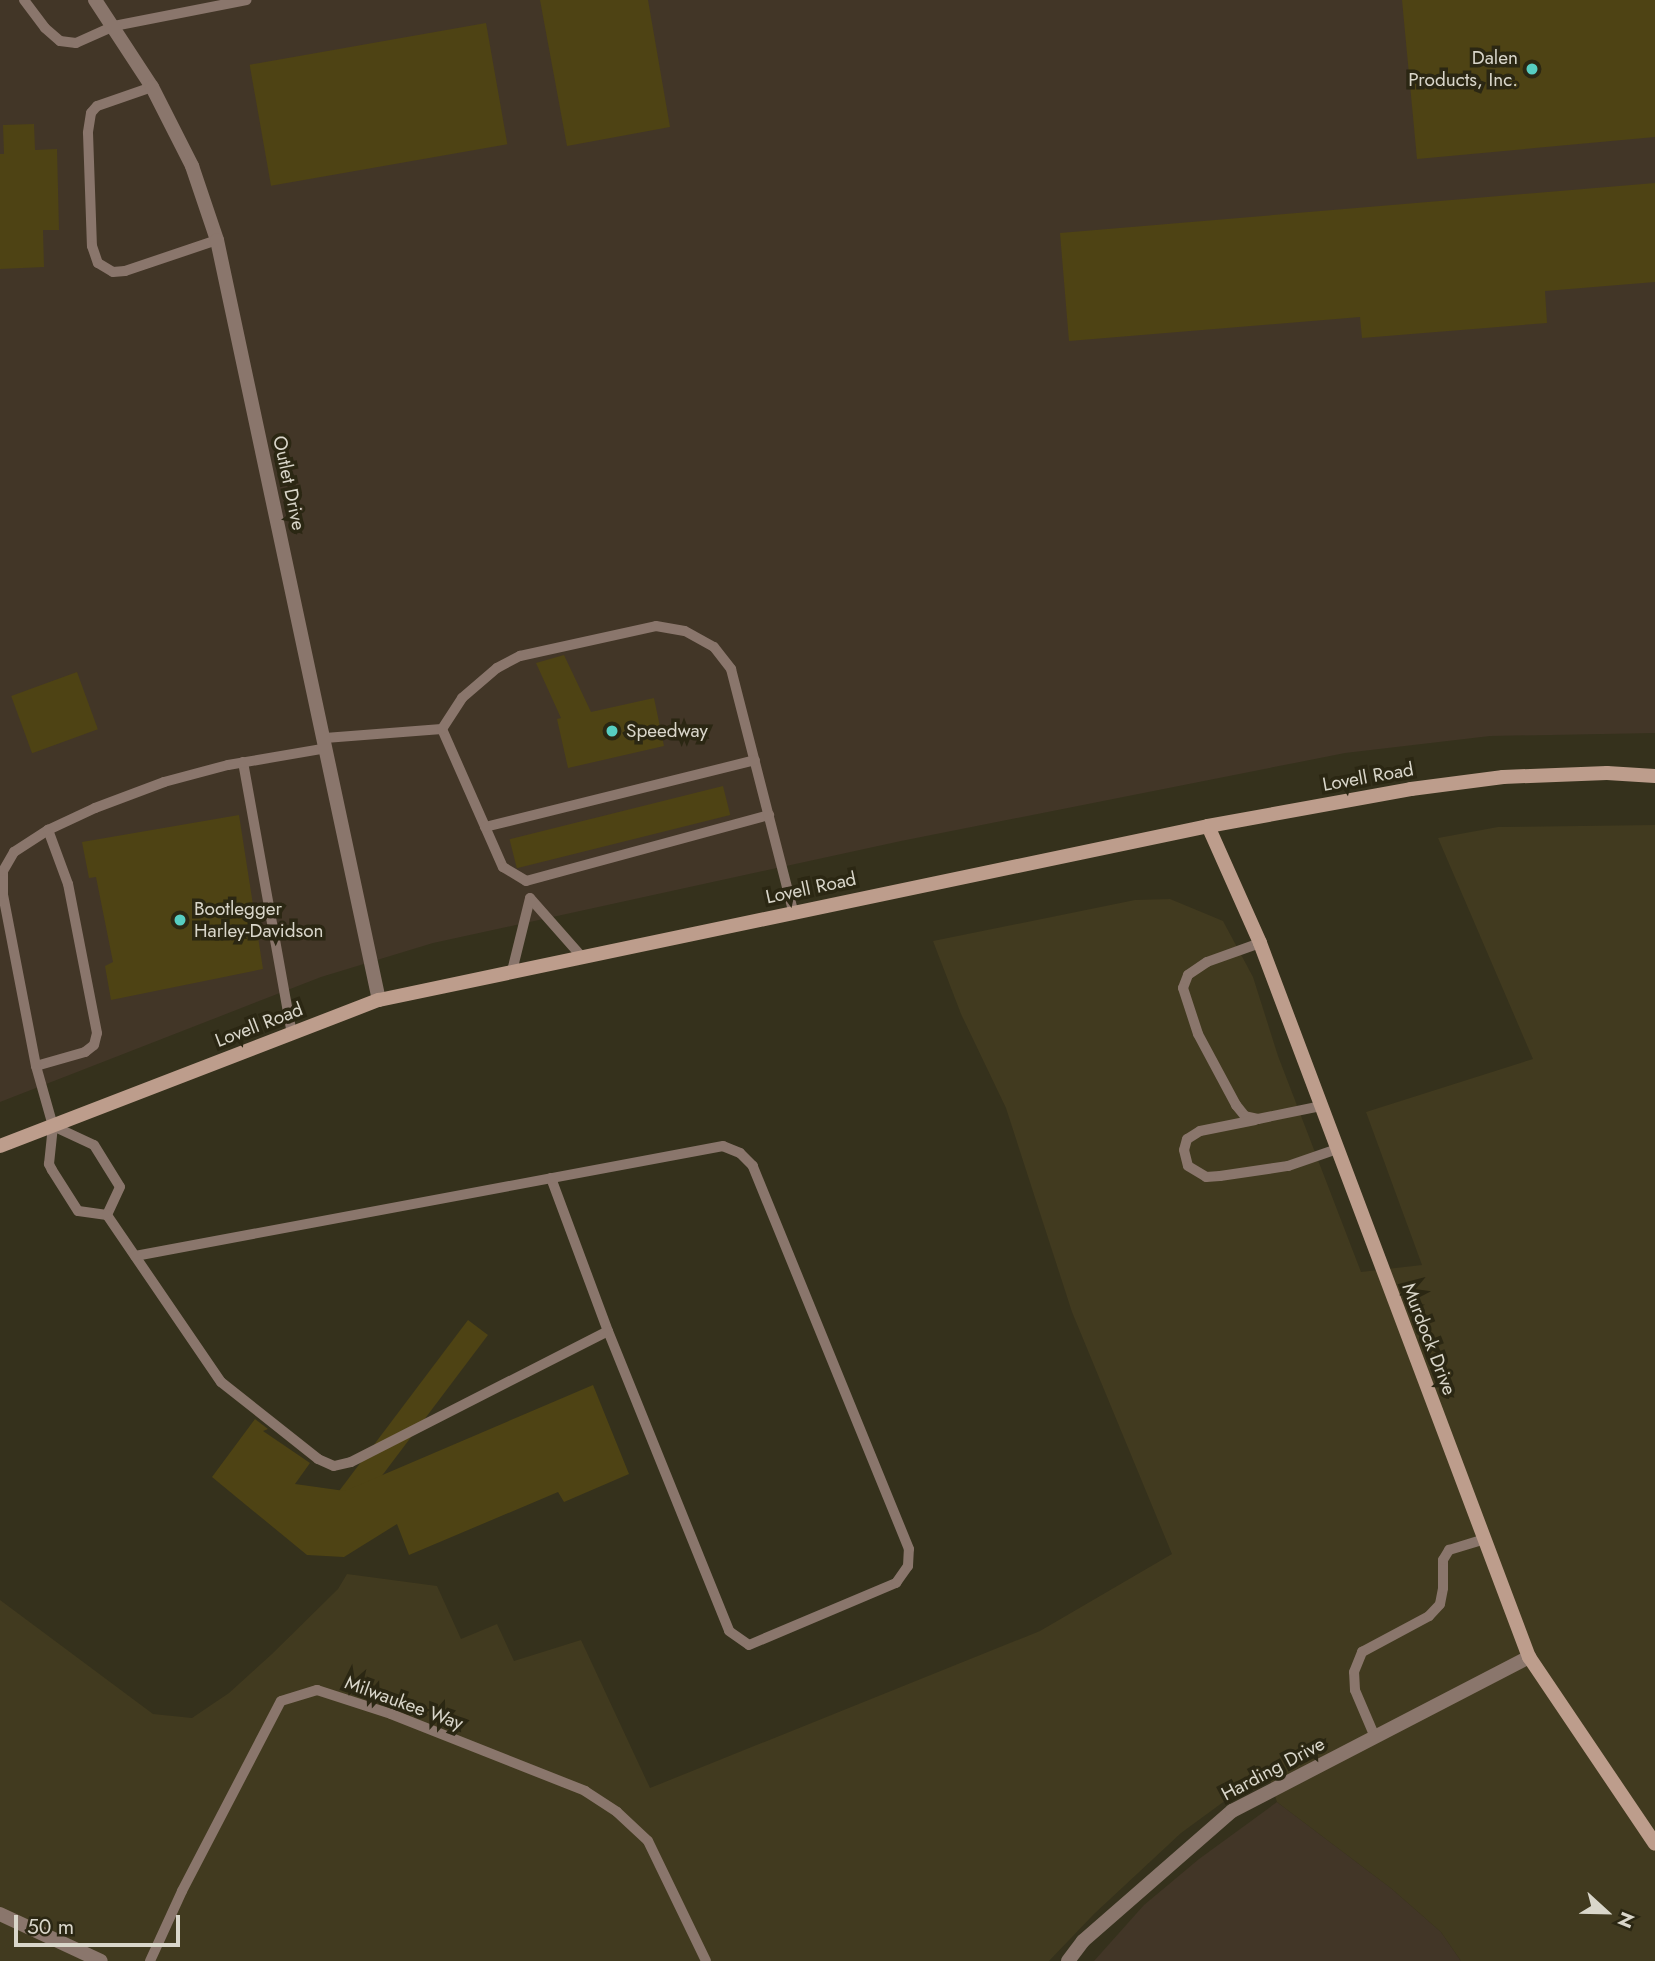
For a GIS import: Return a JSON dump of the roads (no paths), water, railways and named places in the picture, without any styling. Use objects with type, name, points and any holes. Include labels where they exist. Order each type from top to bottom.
[{"type":"main road","name":"Lovell Road","points":[[0,1146],[379,1000],[1208,825],[1411,789],[1503,777],[1607,773],[1655,776]]},
{"type":"main road","name":"Murdock Drive","points":[[1208,825],[1260,943],[1529,1657],[1655,1844]]},
{"type":"street","name":"Outlet Drive","points":[[95,0],[152,87],[192,166],[217,240],[379,1000]]},
{"type":"street","name":"Harding Drive","points":[[1069,1961],[1083,1941],[1232,1811],[1529,1657]]},
{"type":"street","points":[[0,1913],[101,1961]]},
{"type":"lane","points":[[24,0],[45,28],[60,41],[76,43],[114,26],[246,0]]},
{"type":"lane","points":[[152,87],[97,106],[91,113],[88,133],[92,246],[98,263],[113,272],[125,271],[217,240]]},
{"type":"lane","points":[[442,729],[462,698],[497,668],[520,656],[656,626],[685,631],[714,647],[732,669],[793,911]]},
{"type":"lane","points":[[442,729],[326,743],[164,782],[95,808],[48,830],[13,852],[3,871],[3,894],[36,1066],[53,1126],[49,1164],[78,1211],[107,1215],[221,1382],[318,1459],[334,1466],[351,1462],[608,1331]]},
{"type":"lane","points":[[442,729],[503,867],[526,881],[530,898],[512,971]]},
{"type":"lane","points":[[485,827],[755,760]]},
{"type":"lane","points":[[247,762],[292,1033]]},
{"type":"lane","points":[[526,881],[769,815]]},
{"type":"lane","points":[[36,1066],[85,1052],[94,1045],[97,1033],[68,884],[48,830]]},
{"type":"lane","points":[[530,898],[582,957]]},
{"type":"lane","points":[[1258,1119],[1245,1115],[1236,1105],[1198,1034],[1183,988],[1188,975],[1207,962],[1260,943]]},
{"type":"lane","points":[[1321,1106],[1199,1131],[1187,1139],[1184,1150],[1188,1166],[1206,1177],[1220,1176],[1288,1167],[1337,1149]]},
{"type":"lane","points":[[53,1126],[94,1145],[120,1187],[107,1215]]},
{"type":"lane","points":[[135,1256],[551,1178],[723,1146],[740,1153],[753,1166],[909,1549],[908,1566],[896,1583],[749,1645],[729,1631],[608,1331],[551,1178]]},
{"type":"lane","points":[[1375,1737],[1355,1690],[1354,1672],[1362,1652],[1429,1616],[1440,1604],[1443,1560],[1448,1550],[1485,1538]]},
{"type":"lane","name":"Milwaukee Way","points":[[150,1961],[187,1880],[281,1701],[317,1690],[391,1714],[585,1791],[617,1812],[648,1841],[706,1961]]},
{"type":"place","name":"Dalen Products, Inc.","points":[[1532,69]]},
{"type":"place","name":"Speedway","points":[[612,731]]},
{"type":"place","name":"Bootlegger Harley-Davidson","points":[[180,920]]}]
